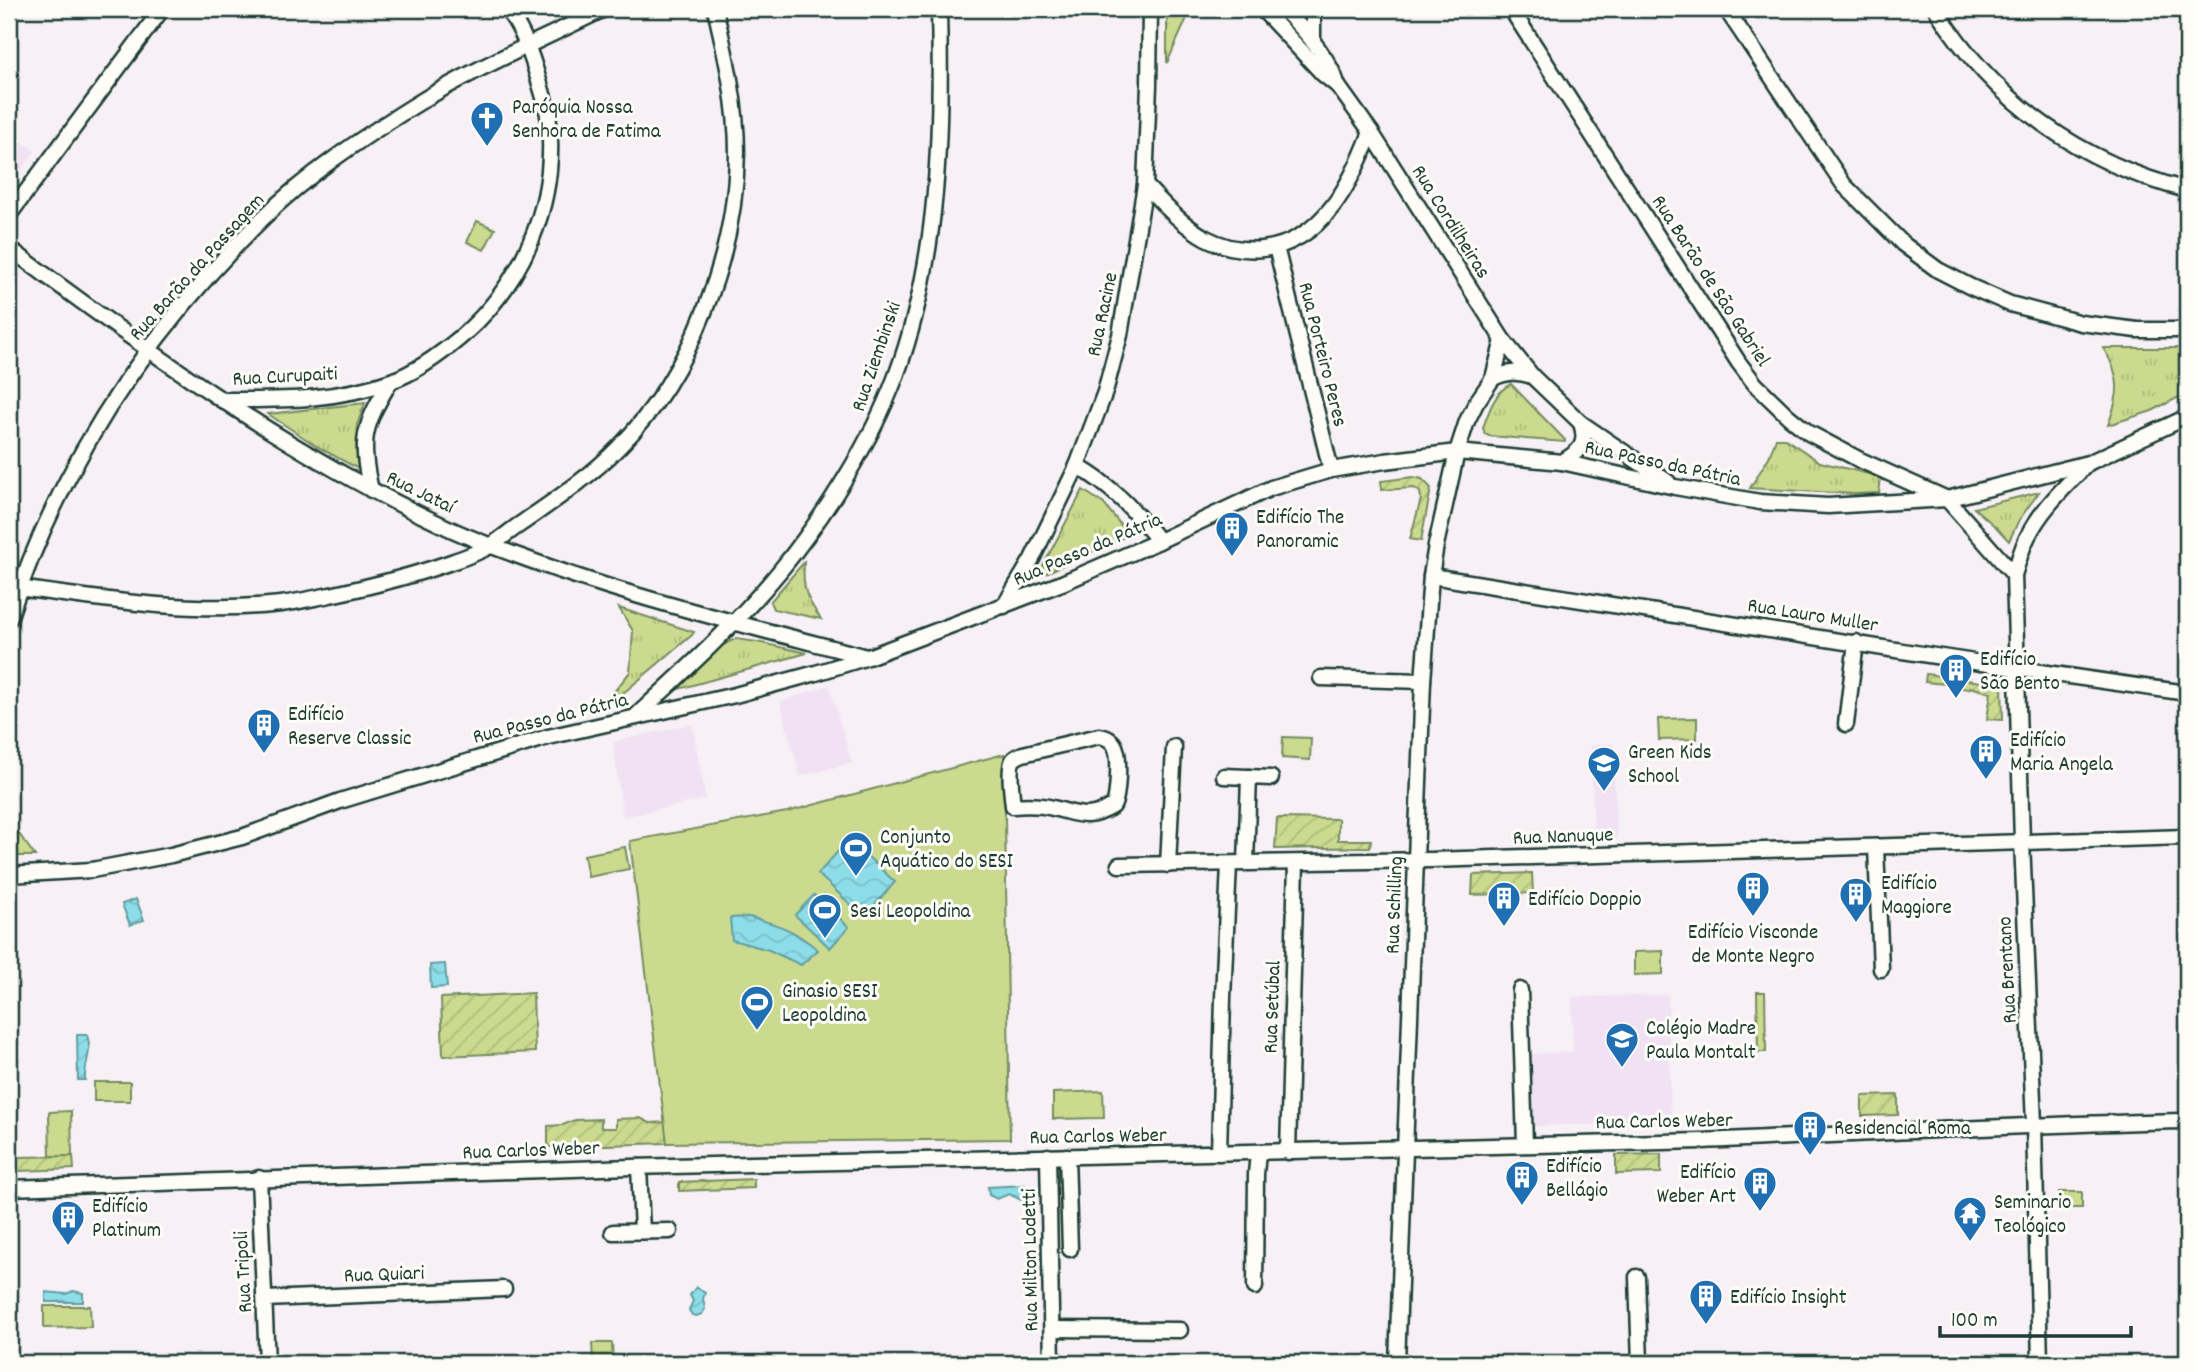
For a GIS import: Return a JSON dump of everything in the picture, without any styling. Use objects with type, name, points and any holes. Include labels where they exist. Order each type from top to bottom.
[{"type":"street","points":[[9,215],[162,9]]},
{"type":"street","name":"Rua Curupaiti","points":[[222,400],[292,400],[336,396],[390,382],[417,370],[449,347],[483,318],[513,278],[533,240],[544,202],[549,163],[549,121],[529,45],[507,9]]},
{"type":"street","name":"Rua Barão da Passagem","points":[[9,619],[14,587],[85,446],[146,350],[263,218],[313,176],[418,103],[604,9]]},
{"type":"street","points":[[14,587],[137,604],[226,607],[282,604],[376,586],[430,570],[490,545],[562,494],[618,448],[642,421],[680,363],[714,281],[727,233],[735,187],[737,151],[734,114],[715,9]]},
{"type":"street","name":"Rua Ziembinski","points":[[636,716],[736,622],[780,570],[851,466],[876,422],[896,376],[917,299],[931,229],[941,90],[939,9]]},
{"type":"street","name":"Rua Racine","points":[[1004,606],[1032,559],[1077,466],[1105,392],[1120,335],[1145,185],[1150,9]]},
{"type":"street","name":"Rua Cordilheiras","points":[[1262,9],[1323,74],[1338,86],[1371,132],[1503,340],[1532,376],[1581,423],[1675,487]]},
{"type":"street","name":"Rua Cordilheiras","points":[[1312,9],[1313,42]]},
{"type":"street","name":"Rua Cordilheiras","points":[[1288,14],[1303,15],[1312,9]]},
{"type":"street","name":"Rua Barão de São Gabriel","points":[[1511,9],[1755,384],[1809,433],[1860,460],[1947,499]]},
{"type":"street","points":[[1726,9],[1844,185],[1903,244],[1938,270],[2010,304],[2068,320],[2137,330],[2187,330]]},
{"type":"street","points":[[1740,9],[1740,30]]},
{"type":"street","points":[[1937,9],[1951,33],[1983,71],[2041,124],[2103,161],[2153,181],[2187,190]]},
{"type":"street","name":"Rua Cordilheiras","points":[[1288,14],[1333,69],[1338,86]]},
{"type":"street","points":[[1145,185],[1186,225],[1206,238],[1229,247],[1254,250],[1276,247],[1298,239],[1322,219],[1343,194],[1356,171],[1371,132]]},
{"type":"street","name":"Rua Porteiro Peres","points":[[1276,247],[1331,470]]},
{"type":"street","name":"Rua Jataí","points":[[9,248],[146,350],[273,433],[371,490],[445,527],[588,581],[868,657]]},
{"type":"street","name":"Rua Schilling","points":[[1396,1363],[1423,681],[1431,576],[1457,452],[1472,412],[1493,378],[1503,340]]},
{"type":"street","points":[[1493,378],[1504,373],[1519,372],[1532,376]]},
{"type":"street","points":[[371,490],[364,460],[365,436],[371,414],[390,382]]},
{"type":"street","name":"Rua Passo da Pátria","points":[[9,875],[92,870],[171,856],[242,837],[443,767],[548,737],[738,695],[868,657],[1062,583],[1160,541],[1271,488],[1331,470],[1457,452],[1562,462],[1675,487],[1760,502],[1828,506],[1947,499],[2088,463],[2187,417]]},
{"type":"street","points":[[1562,462],[1580,450],[1585,435],[1581,423]]},
{"type":"street","name":"Rua Brentano","points":[[2040,1363],[2014,575],[2026,539],[2039,518],[2088,463]]},
{"type":"street","points":[[1077,466],[1123,499],[1160,541]]},
{"type":"street","points":[[1947,499],[2014,575]]},
{"type":"street","name":"Rua Lauro Muller","points":[[1431,576],[2017,669],[2187,693]]},
{"type":"street","points":[[1846,724],[1856,642]]},
{"type":"street","points":[[1321,678],[1423,681]]},
{"type":"street","points":[[1099,736],[1112,741],[1117,750],[1116,803],[1092,816],[1076,815],[1052,807],[1013,806],[1014,759],[1023,754],[1099,736]]},
{"type":"street","points":[[1168,865],[1174,747]]},
{"type":"street","points":[[1224,776],[1271,778]]},
{"type":"street","points":[[1245,863],[1249,777]]},
{"type":"street","name":"Rua Nanuque","points":[[1119,865],[1416,860],[2187,836]]},
{"type":"street","points":[[1876,847],[1881,969]]},
{"type":"street","name":"Rua Setúbal","points":[[1288,1152],[1296,863]]},
{"type":"street","points":[[1219,1153],[1229,864]]},
{"type":"street","points":[[1520,990],[1525,1144]]},
{"type":"street","name":"Rua Carlos Weber","points":[[9,1188],[639,1167],[1703,1141],[2034,1124],[2187,1121]]},
{"type":"street","points":[[1255,1287],[1258,1153]]},
{"type":"street","name":"Rua Milton Lodetti","points":[[1048,1156],[1052,1363]]},
{"type":"street","points":[[1067,1156],[1070,1249]]},
{"type":"street","points":[[639,1167],[642,1231]]},
{"type":"street","name":"Rua Tripoli","points":[[259,1178],[267,1363]]},
{"type":"street","points":[[613,1232],[670,1231]]},
{"type":"street","points":[[1637,1277],[1640,1363]]},
{"type":"street","name":"Rua Quiari","points":[[265,1299],[504,1289]]},
{"type":"street","points":[[1052,1329],[1180,1330]]},
{"type":"shaded area","points":[[9,132],[35,151],[15,178],[9,173]]},
{"type":"shaded area","points":[[829,685],[852,763],[800,776],[780,702]]},
{"type":"shaded area","points":[[692,724],[706,799],[623,817],[613,742]]},
{"type":"shaded area","name":"Green Kids School","points":[[1613,744],[1617,839],[1594,840],[1591,745]]},
{"type":"shaded area","name":"Colégio Madre Paula Montalt","points":[[1668,995],[1671,1123],[1530,1126],[1529,1054],[1573,1052],[1572,997]]},
{"type":"green space","points":[[1167,9],[1191,9],[1167,63]]},
{"type":"green space","points":[[477,221],[495,229],[484,250],[467,242]]},
{"type":"green space","points":[[2103,348],[2187,348],[2187,393],[2152,411],[2108,425],[2117,386],[2113,368]]},
{"type":"green space","points":[[1511,384],[1565,442],[1485,434],[1483,428],[1493,403],[1505,387]]},
{"type":"green space","points":[[365,403],[357,425],[362,471],[318,447],[268,414]]},
{"type":"green space","points":[[1776,438],[1784,438],[1820,462],[1881,477],[1879,493],[1750,488],[1769,457]]},
{"type":"green space","points":[[1413,477],[1422,479],[1431,488],[1421,541],[1410,539],[1421,499],[1420,492],[1414,488],[1382,490],[1381,481]]},
{"type":"green space","points":[[1083,490],[1104,504],[1129,535],[1037,577]]},
{"type":"green space","points":[[2039,492],[2019,520],[2009,541],[1974,508]]},
{"type":"green space","points":[[804,562],[806,593],[821,619],[773,609],[770,602]]},
{"type":"green space","points":[[619,608],[694,632],[621,695],[605,703],[630,672],[633,631]]},
{"type":"green space","points":[[736,639],[807,653],[679,689],[712,653]]},
{"type":"green space","points":[[1926,674],[2002,685],[2003,720],[1987,719],[1991,693],[1970,687],[1925,682]]},
{"type":"green space","points":[[1697,718],[1697,739],[1659,740],[1658,719]]},
{"type":"green space","points":[[1283,737],[1311,738],[1310,760],[1282,758]]},
{"type":"green space","name":"Sesi Leopoldina","points":[[1004,754],[1010,1139],[667,1143],[630,841],[787,812]]},
{"type":"green space","points":[[1277,818],[1338,819],[1338,840],[1371,840],[1370,847],[1275,849]]},
{"type":"green space","points":[[9,828],[17,831],[35,856],[9,856]]},
{"type":"green space","points":[[625,847],[629,869],[588,877],[584,855]]},
{"type":"green space","points":[[1532,873],[1533,893],[1472,895],[1473,875]]},
{"type":"green space","points":[[1663,951],[1663,974],[1634,975],[1634,952]]},
{"type":"green space","points":[[1757,992],[1765,992],[1766,1052],[1758,1052]]},
{"type":"green space","points":[[533,993],[535,1052],[443,1056],[441,998]]},
{"type":"green space","points":[[94,1082],[130,1082],[130,1101],[94,1101]]},
{"type":"green space","points":[[1103,1091],[1104,1118],[1053,1119],[1053,1093]]},
{"type":"green space","points":[[1898,1095],[1898,1115],[1862,1116],[1862,1096]]},
{"type":"green space","points":[[71,1111],[72,1156],[50,1156],[49,1112]]},
{"type":"green space","points":[[640,1118],[650,1123],[665,1122],[667,1143],[548,1147],[548,1126],[563,1125],[575,1120],[601,1119],[601,1128],[616,1128],[616,1119]]},
{"type":"green space","points":[[1661,1154],[1661,1173],[1616,1174],[1616,1155]]},
{"type":"green space","points":[[73,1156],[74,1169],[18,1171],[18,1157]]},
{"type":"green space","points":[[754,1179],[754,1188],[679,1191],[679,1182]]},
{"type":"green space","points":[[2059,1192],[2082,1192],[2082,1208],[2059,1208]]},
{"type":"green space","points":[[44,1306],[90,1306],[91,1327],[44,1328]]},
{"type":"green space","points":[[592,1343],[612,1343],[613,1363],[593,1363]]},
{"type":"water","name":"Conjunto Aquático do SESI","points":[[849,839],[895,882],[864,917],[818,874]]},
{"type":"water","name":"Conjunto Aquático do SESI","points":[[814,895],[849,927],[830,948],[795,915]]},
{"type":"water","points":[[136,899],[144,920],[130,925],[122,904]]},
{"type":"water","points":[[749,917],[786,929],[818,950],[801,965],[769,950],[732,940],[730,918]]},
{"type":"water","points":[[445,964],[447,987],[431,988],[430,965]]},
{"type":"water","points":[[77,1035],[87,1035],[89,1041],[85,1080],[78,1080]]},
{"type":"water","points":[[1025,1185],[1025,1198],[1021,1200],[1009,1194],[997,1199],[989,1195],[988,1187]]},
{"type":"water","points":[[696,1287],[705,1293],[705,1309],[702,1314],[696,1316],[689,1310],[693,1301],[690,1295]]},
{"type":"water","points":[[73,1291],[83,1293],[83,1302],[46,1302],[46,1292],[66,1294]]},
{"type":"place","name":"Paróquia Nossa Senhora de Fatima","points":[[487,148]]},
{"type":"place","name":"Edifício The Panoramic","points":[[1232,558]]},
{"type":"place","name":"Edifício São Bento","points":[[1956,700]]},
{"type":"place","name":"Edifício Reserve Classic","points":[[264,755]]},
{"type":"place","name":"Edifício Maria Angela","points":[[1986,781]]},
{"type":"place","name":"Green Kids School","points":[[1604,793]]},
{"type":"place","name":"Conjunto Aquático do SESI","points":[[856,878]]},
{"type":"place","name":"Edifício Visconde de Monte Negro","points":[[1753,918]]},
{"type":"place","name":"Edifício Maggiore","points":[[1856,924]]},
{"type":"place","name":"Edifício Doppio","points":[[1504,928]]},
{"type":"place","name":"Sesi Leopoldina","points":[[825,940]]},
{"type":"place","name":"Ginasio SESI Leopoldina","points":[[757,1032]]},
{"type":"place","name":"Colégio Madre Paula Montalt","points":[[1622,1069]]},
{"type":"place","name":"Residencial Roma","points":[[1810,1157]]},
{"type":"place","name":"Edifício Bellágio","points":[[1522,1207]]},
{"type":"place","name":"Edifício Weber Art","points":[[1760,1213]]},
{"type":"place","name":"Seminario Teológico","points":[[1970,1243]]},
{"type":"place","name":"Edifício Platinum","points":[[68,1247]]},
{"type":"place","name":"Edifício Insight","points":[[1706,1326]]}]
